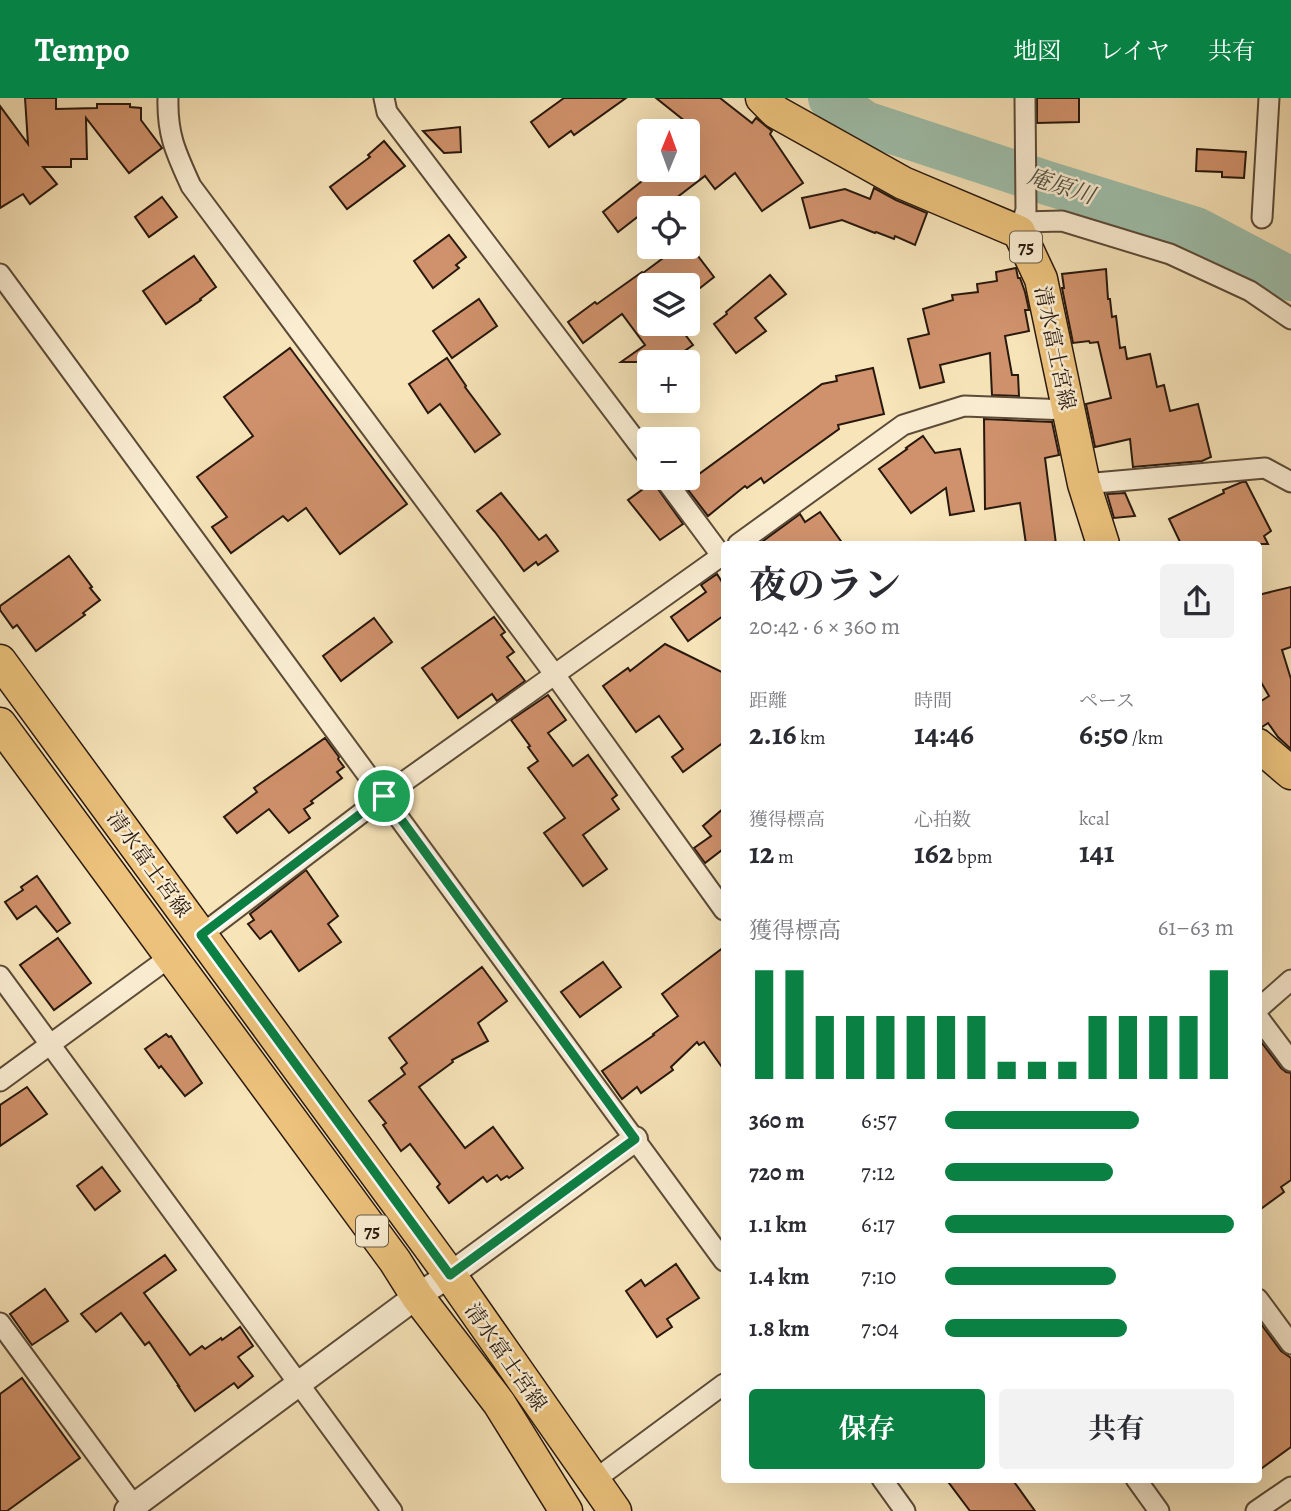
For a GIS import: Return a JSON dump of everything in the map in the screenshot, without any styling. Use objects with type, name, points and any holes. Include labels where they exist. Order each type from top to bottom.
[{"type":"main road","name":"75","points":[[762,98],[776,112],[903,183],[1023,221]]},
{"type":"main road","name":"清水富士宮線","points":[[1023,221],[1041,279],[1084,484],[1102,541]]},
{"type":"main road","name":"清水富士宮線","points":[[0,661],[450,1275],[615,1511]]},
{"type":"main road","name":"清水富士宮線","points":[[0,724],[395,1261],[417,1296],[499,1403],[559,1508]]},
{"type":"main road","points":[[1262,748],[1291,773]]},
{"type":"street","points":[[168,98],[167,116],[172,145],[191,186],[555,675],[721,906]]},
{"type":"street","points":[[384,98],[387,112],[637,442]]},
{"type":"street","points":[[1025,98],[1023,221],[1062,221],[1170,254],[1250,291],[1291,319]]},
{"type":"street","points":[[1262,218],[1269,98]]},
{"type":"street","points":[[0,274],[721,1257]]},
{"type":"street","points":[[744,541],[903,425],[964,406],[1068,410]]},
{"type":"street","points":[[1084,484],[1265,468],[1291,482]]},
{"type":"street","points":[[674,490],[721,546]]},
{"type":"street","points":[[201,935],[384,796],[721,557]]},
{"type":"street","points":[[0,1081],[170,957]]},
{"type":"street","points":[[0,976],[392,1511]]},
{"type":"street","points":[[1262,1005],[1291,980]]},
{"type":"street","points":[[1262,1022],[1291,1061]]},
{"type":"street","points":[[0,1323],[133,1509],[417,1296],[450,1275],[635,1139]]},
{"type":"street","points":[[1262,1304],[1291,1344]]},
{"type":"street","points":[[593,1481],[721,1386]]},
{"type":"street","points":[[885,1483],[905,1511]]},
{"type":"street","points":[[1139,1483],[1159,1511]]},
{"type":"street","points":[[1256,1511],[1291,1487]]},
{"type":"building","points":[[25,98],[56,98],[56,109],[97,108],[97,104],[130,104],[130,107],[141,108],[141,120],[162,148],[129,173],[86,118],[87,159],[71,159],[71,167],[43,167],[57,184],[30,204],[23,194],[0,208],[0,106],[28,144]]},
{"type":"building","points":[[564,98],[626,98],[574,135],[571,131],[549,147],[531,122]]},
{"type":"building","points":[[656,98],[720,98],[752,123],[756,118],[772,131],[770,134],[803,183],[762,211],[735,173],[715,189],[705,176],[700,180],[700,119],[682,119]]},
{"type":"building","points":[[1037,98],[1079,98],[1079,122],[1037,123]]},
{"type":"building","points":[[460,127],[461,152],[444,153],[423,131]]},
{"type":"building","points":[[384,141],[405,166],[347,209],[330,187],[370,157],[368,155]]},
{"type":"building","points":[[1197,149],[1246,152],[1244,178],[1222,177],[1222,172],[1196,171]]},
{"type":"building","points":[[641,182],[697,182],[679,196],[637,196],[637,217],[618,232],[603,212]]},
{"type":"building","points":[[874,188],[927,213],[915,245],[842,220],[810,228],[802,198],[845,189],[870,199]]},
{"type":"building","points":[[162,197],[177,217],[149,237],[135,217]]},
{"type":"building","points":[[449,235],[466,257],[456,265],[459,268],[433,288],[414,261]]},
{"type":"building","points":[[194,256],[216,287],[166,324],[143,291]]},
{"type":"building","points":[[662,259],[700,259],[714,277],[700,288],[700,273],[643,273]]},
{"type":"building","points":[[1016,268],[1029,310],[1025,310],[1029,331],[1005,336],[1012,375],[1018,375],[1019,396],[992,395],[990,353],[940,365],[944,382],[920,388],[908,339],[929,334],[923,309],[953,300],[952,295],[978,292],[977,284],[997,281],[996,272]]},
{"type":"building","points":[[1106,269],[1108,299],[1112,317],[1116,316],[1120,348],[1125,347],[1127,359],[1150,354],[1157,387],[1164,385],[1170,411],[1198,404],[1211,457],[1202,461],[1133,467],[1130,439],[1095,447],[1086,404],[1111,398],[1098,342],[1073,343],[1062,288],[1062,274]]},
{"type":"building","points":[[770,275],[786,294],[755,318],[766,331],[736,353],[714,324]]},
{"type":"building","points":[[637,276],[637,334],[622,314],[583,343],[568,322],[595,302],[597,304]]},
{"type":"building","points":[[479,299],[497,326],[452,358],[433,331]]},
{"type":"building","points":[[638,336],[686,336],[693,345],[686,350],[638,350],[645,345]]},
{"type":"building","points":[[290,348],[407,504],[340,554],[306,508],[288,521],[283,516],[231,553],[212,527],[227,517],[197,477],[253,436],[224,397]]},
{"type":"building","points":[[637,351],[637,362],[621,362]]},
{"type":"building","points":[[447,358],[500,434],[475,452],[440,404],[428,413],[409,384]]},
{"type":"building","points":[[873,368],[884,414],[838,425],[839,429],[764,483],[761,478],[747,488],[745,486],[708,516],[688,490],[700,490],[700,473],[822,384],[837,381],[836,376]]},
{"type":"building","points":[[984,419],[1052,422],[1059,455],[1045,458],[1056,541],[1026,541],[1020,503],[985,509]]},
{"type":"building","points":[[923,436],[935,453],[960,449],[974,511],[950,515],[946,488],[911,513],[879,469]]},
{"type":"building","points":[[1246,482],[1271,531],[1264,536],[1268,544],[1262,544],[1262,541],[1180,541],[1169,519],[1224,493],[1223,490]]},
{"type":"building","points":[[642,490],[659,490],[683,524],[660,540],[628,500]]},
{"type":"building","points":[[501,493],[539,540],[546,535],[558,551],[524,571],[477,511]]},
{"type":"building","points":[[1125,493],[1135,516],[1114,518],[1107,494]]},
{"type":"building","points":[[820,512],[841,541],[763,541],[800,514],[805,522]]},
{"type":"building","points":[[69,556],[100,600],[83,613],[85,615],[36,651],[17,625],[13,628],[0,606]]},
{"type":"building","points":[[717,574],[721,580],[721,617],[688,641],[671,617],[706,592],[701,585]]},
{"type":"building","points":[[1291,587],[1291,647],[1282,650],[1291,679],[1291,749],[1268,723],[1262,727],[1262,700],[1269,696],[1262,684],[1262,594]]},
{"type":"building","points":[[494,617],[505,632],[501,635],[514,652],[507,657],[525,681],[497,701],[492,694],[458,718],[422,668]]},
{"type":"building","points":[[374,618],[392,642],[341,681],[323,656]]},
{"type":"building","points":[[665,644],[721,672],[721,744],[683,772],[672,757],[683,749],[659,716],[636,732],[603,686],[628,668],[630,671]]},
{"type":"building","points":[[548,695],[566,720],[548,733],[573,766],[588,755],[617,795],[612,799],[619,809],[583,835],[607,869],[583,886],[544,833],[565,818],[528,768],[538,761],[511,720]]},
{"type":"building","points":[[325,738],[344,767],[337,772],[342,778],[304,809],[310,818],[289,833],[269,809],[237,833],[224,817],[257,792],[254,788]]},
{"type":"building","points":[[721,811],[721,851],[705,863],[694,848],[711,836],[703,826]]},
{"type":"building","points":[[306,870],[338,916],[328,924],[341,942],[299,971],[271,931],[260,939],[248,924],[254,920],[250,914]]},
{"type":"building","points":[[37,876],[70,923],[57,932],[36,906],[17,919],[5,902]]},
{"type":"building","points":[[58,938],[91,983],[54,1010],[20,965]]},
{"type":"building","points":[[721,949],[721,1066],[704,1042],[699,1045],[697,1042],[671,1067],[673,1070],[641,1093],[637,1087],[622,1099],[602,1071],[678,1016],[662,994]]},
{"type":"building","points":[[603,962],[621,987],[580,1017],[561,992]]},
{"type":"building","points":[[482,967],[507,1001],[478,1023],[488,1041],[452,1060],[453,1062],[419,1087],[465,1148],[493,1127],[523,1168],[501,1180],[497,1175],[487,1182],[483,1177],[449,1203],[437,1187],[440,1184],[410,1144],[401,1151],[383,1125],[386,1123],[369,1101],[405,1074],[401,1068],[407,1063],[389,1038]]},
{"type":"building","points":[[166,1034],[171,1036],[202,1083],[185,1096],[145,1049]]},
{"type":"building","points":[[1262,1043],[1281,1068],[1291,1073],[1291,1180],[1281,1187],[1284,1192],[1262,1208]]},
{"type":"building","points":[[27,1087],[47,1114],[0,1146],[0,1105]]},
{"type":"building","points":[[102,1167],[120,1191],[95,1210],[77,1186]]},
{"type":"building","points":[[165,1255],[176,1270],[144,1293],[190,1355],[202,1346],[205,1349],[221,1338],[222,1340],[240,1327],[253,1346],[238,1357],[253,1376],[238,1388],[234,1383],[195,1411],[149,1342],[145,1345],[121,1313],[96,1332],[81,1314]]},
{"type":"building","points":[[676,1264],[699,1298],[667,1319],[672,1327],[657,1337],[626,1291],[641,1280],[645,1286]]},
{"type":"building","points":[[45,1289],[68,1321],[32,1345],[10,1314]]},
{"type":"building","points":[[1262,1325],[1281,1351],[1291,1358],[1291,1447],[1262,1468]]},
{"type":"building","points":[[22,1378],[80,1458],[7,1511],[0,1511],[0,1394]]},
{"type":"building","points":[[949,1483],[1015,1483],[1035,1511],[970,1511]]},
{"type":"waterway","name":"庵原川","points":[[830,98],[865,123],[1196,229],[1291,279]]},
{"type":"route","points":[[384,796],[635,1139],[450,1275],[201,935],[384,796]]}]
